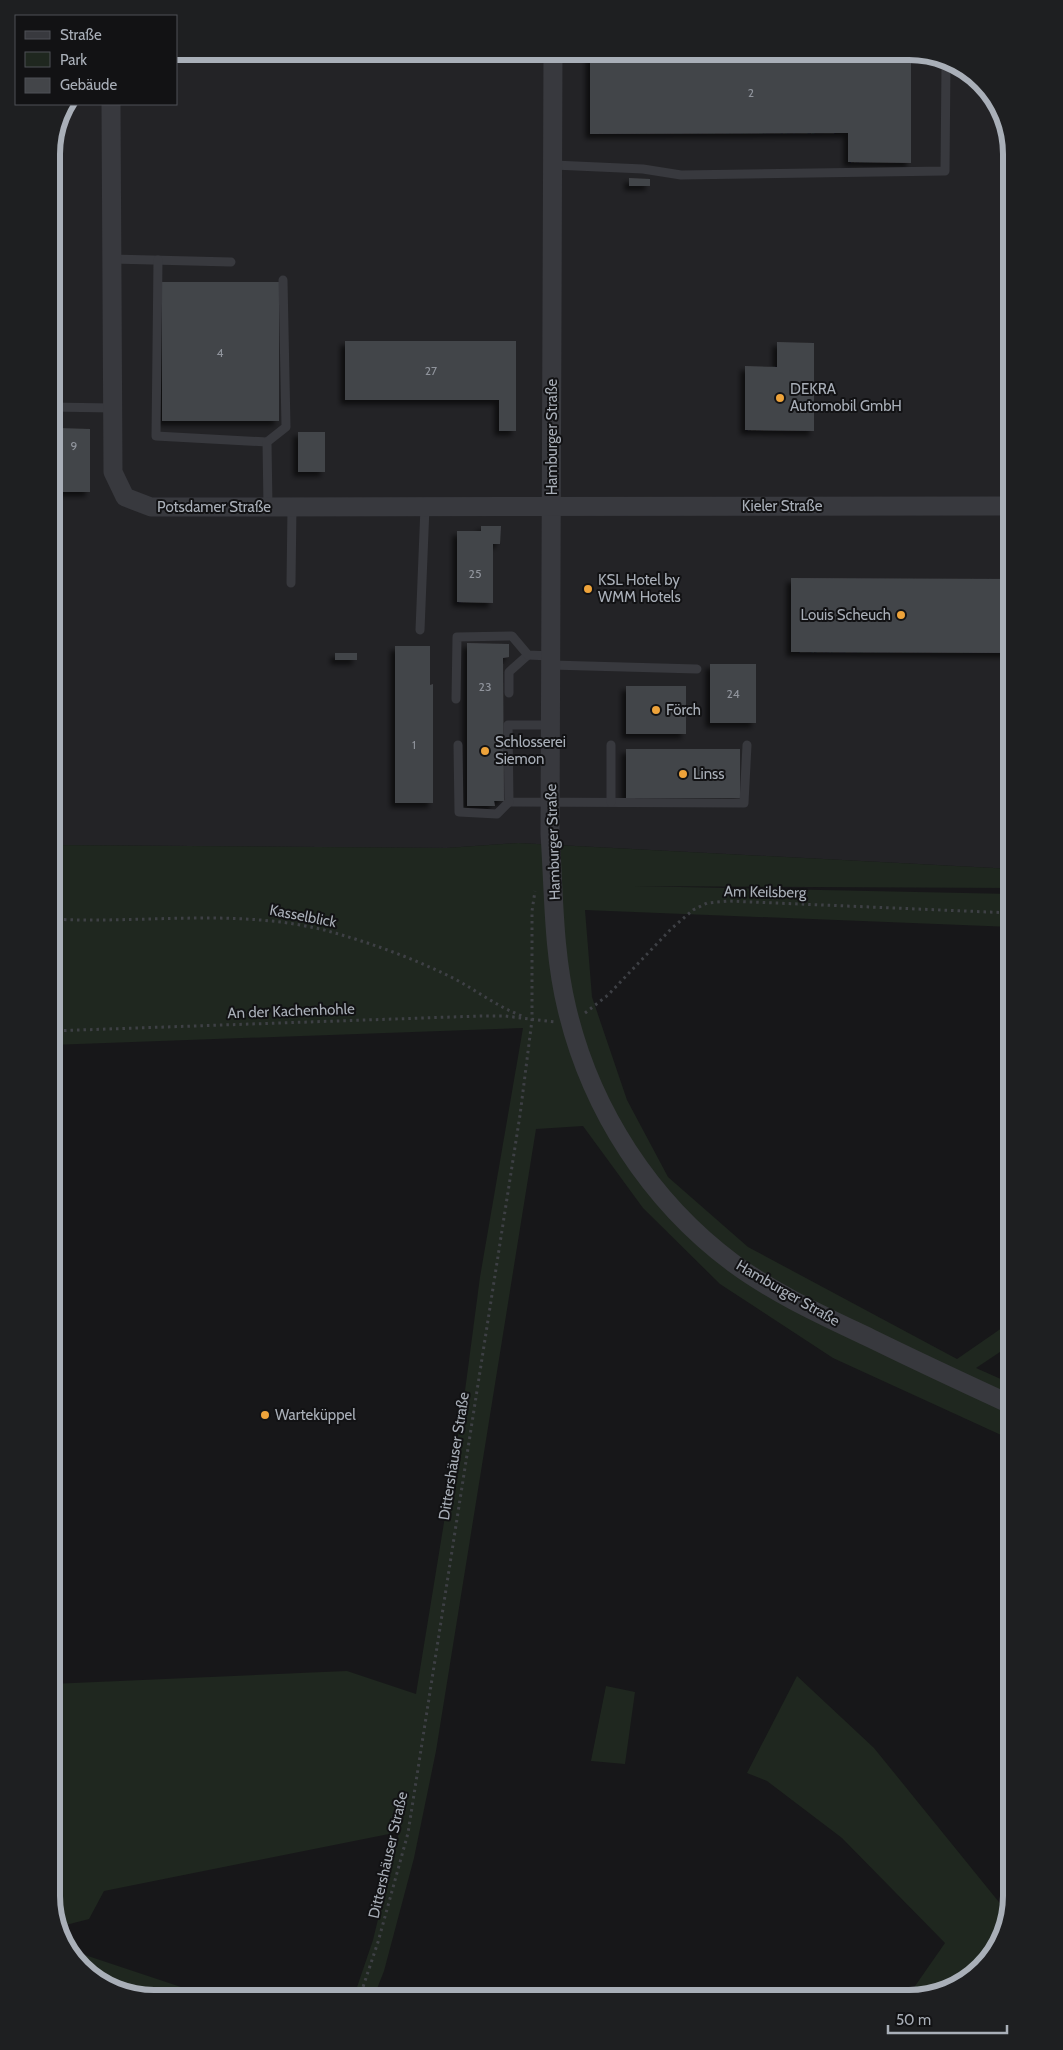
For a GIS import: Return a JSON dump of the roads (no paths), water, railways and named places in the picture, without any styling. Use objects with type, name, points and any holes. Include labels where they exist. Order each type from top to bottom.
[{"type":"street","name":"Hamburger Straße","points":[[553,60],[550,803],[558,961],[570,1020],[581,1059],[598,1098],[628,1154],[675,1210],[733,1263],[822,1316],[1003,1401]]},
{"type":"street","name":"Potsdamer Straße","points":[[111,105],[114,472],[125,497],[151,507],[551,506]]},
{"type":"street","name":"Kieler Straße","points":[[551,506],[1003,506]]},
{"type":"lane","points":[[554,165],[643,169],[681,175],[945,171],[946,68]]},
{"type":"lane","points":[[112,259],[231,262]]},
{"type":"lane","points":[[158,260],[156,436],[268,442],[286,427],[284,280]]},
{"type":"lane","points":[[60,407],[112,408]]},
{"type":"lane","points":[[268,442],[268,507]]},
{"type":"lane","points":[[420,630],[426,506]]},
{"type":"lane","points":[[291,583],[292,507]]},
{"type":"lane","points":[[456,699],[457,637],[512,636],[528,655],[551,660],[697,669]]},
{"type":"lane","points":[[509,692],[509,672],[528,655]]},
{"type":"lane","points":[[458,745],[460,812],[497,814],[509,802],[508,725],[551,725]]},
{"type":"lane","points":[[509,802],[744,803],[747,745]]},
{"type":"lane","points":[[611,746],[611,802]]},
{"type":"place","name":"DEKRA Automobil GmbH","points":[[780,398]]},
{"type":"place","name":"KSL Hotel by WMM Hotels","points":[[588,589]]},
{"type":"place","name":"Louis Scheuch","points":[[901,615]]},
{"type":"place","name":"Förch","points":[[656,710]]},
{"type":"place","name":"Schlosserei Siemon","points":[[485,751]]},
{"type":"place","name":"Linss","points":[[683,774]]},
{"type":"place","name":"Warteküppel","points":[[265,1415]]}]
